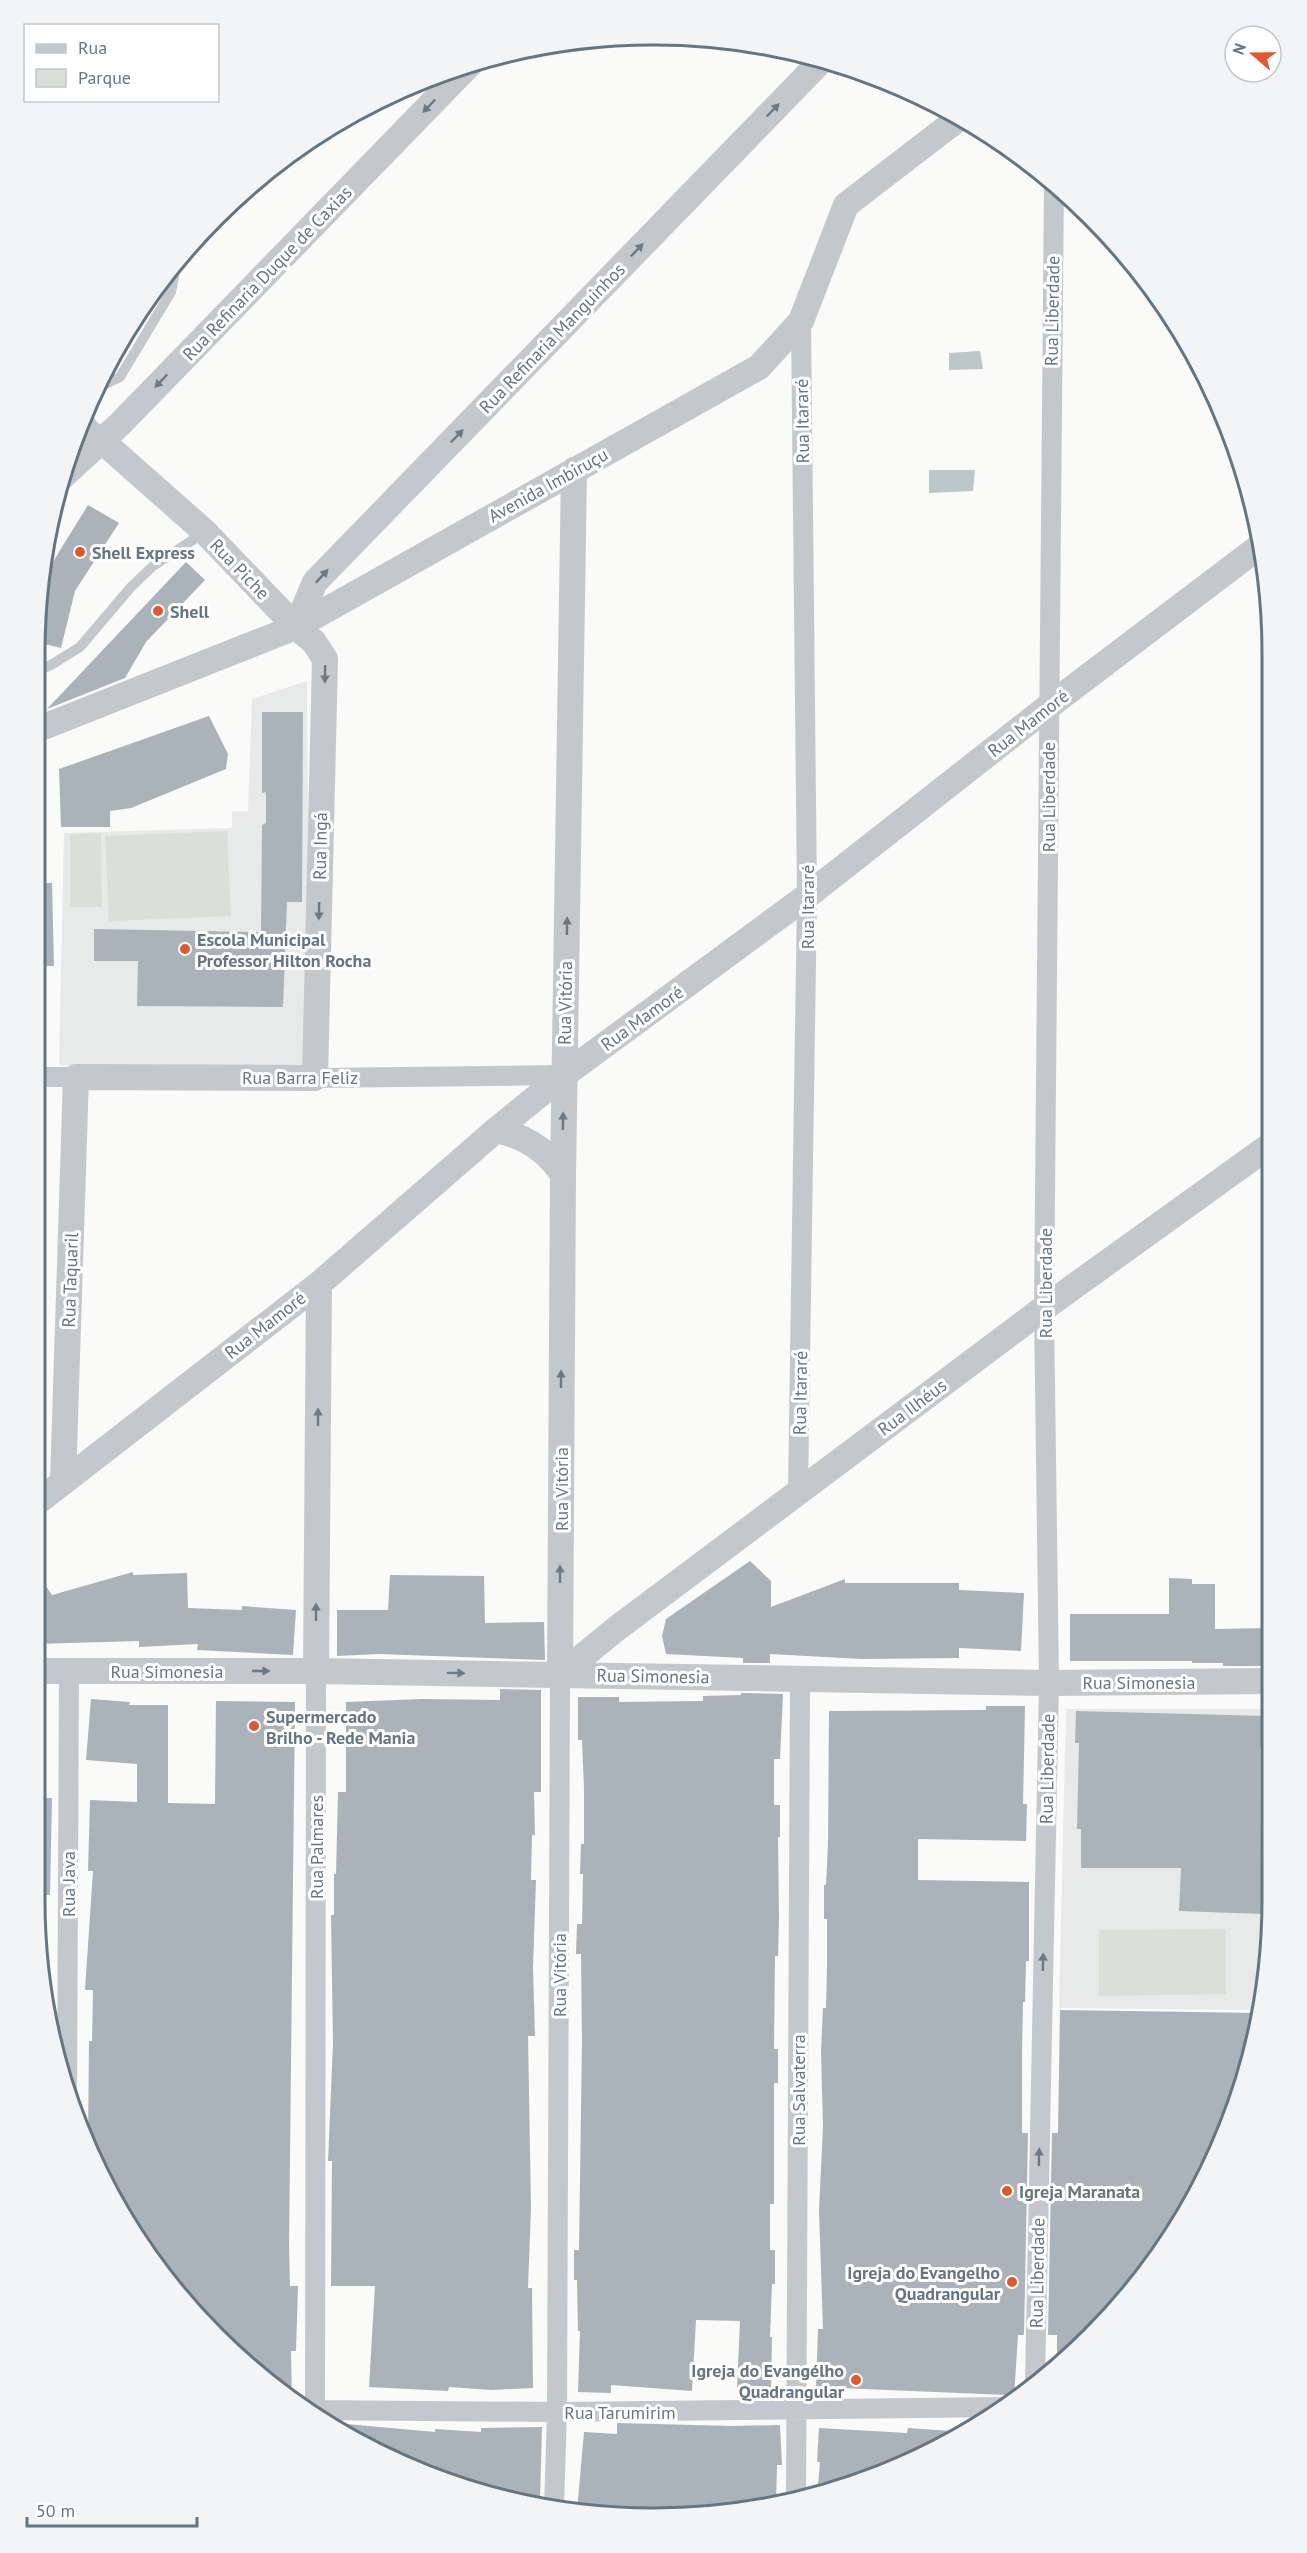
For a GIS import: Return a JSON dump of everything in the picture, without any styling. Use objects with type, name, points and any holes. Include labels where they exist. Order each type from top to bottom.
[{"type":"street","name":"Rua Refinaria Manguinhos","points":[[296,627],[315,582],[815,67]]},
{"type":"street","name":"Rua Refinaria Duque de Caxias","points":[[75,466],[102,441],[457,77]]},
{"type":"street","name":"Avenida Imbiruçu","points":[[45,726],[296,627],[759,367],[801,321],[846,205],[952,124]]},
{"type":"street","name":"Rua Liberdade","points":[[1035,2373],[1049,1683],[1044,1308],[1054,195]]},
{"type":"street","name":"Rua Itararé","points":[[798,1492],[807,896],[801,321]]},
{"type":"street","name":"Rua Piche","points":[[87,431],[102,441],[205,532],[296,627]]},
{"type":"street","name":"Rua Vitória","points":[[554,2499],[557,2412],[563,1175],[574,470]]},
{"type":"street","name":"Rua Mamoré","points":[[45,1496],[319,1284],[496,1130],[564,1075],[807,896],[1049,706],[1253,551]]},
{"type":"street","name":"Rua Ingá","points":[[296,627],[314,642],[325,658],[315,1078]]},
{"type":"street","name":"Rua Barra Feliz","points":[[45,1077],[315,1078],[564,1075]]},
{"type":"street","name":"Rua Taquaril","points":[[63,1482],[76,1077]]},
{"type":"street","points":[[496,1130],[515,1134],[536,1145],[553,1159],[563,1175]]},
{"type":"street","name":"Rua Ilhéus","points":[[560,1675],[616,1629],[1044,1308],[1262,1151]]},
{"type":"street","name":"Rua Palmares","points":[[310,2401],[319,1284]]},
{"type":"street","points":[[560,1613],[572,1632],[621,1670]]},
{"type":"street","points":[[616,1629],[609,1651],[621,1670]]},
{"type":"street","name":"Rua Simonesia","points":[[45,1671],[316,1671],[560,1675],[621,1670],[800,1679],[1049,1683],[1262,1681]]},
{"type":"street","name":"Rua Java","points":[[67,2061],[69,1671]]},
{"type":"street","name":"Rua Salvaterra","points":[[796,2490],[800,1679]]},
{"type":"street","name":"Rua Tarumirim","points":[[323,2410],[557,2412],[988,2407]]},
{"type":"lane","points":[[109,383],[120,377],[171,292],[173,280]]},
{"type":"lane","points":[[45,667],[80,647],[131,587],[153,566],[205,532]]},
{"type":"shaded area","points":[[980,351],[983,369],[949,370],[949,353]]},
{"type":"shaded area","points":[[929,470],[975,470],[973,491],[929,493]]},
{"type":"shaded area","name":"Escola Municipal Professor Hilton Rocha","points":[[307,681],[310,1072],[59,1065],[64,833],[232,828],[232,811],[248,811],[252,699]]},
{"type":"shaded area","points":[[1066,1709],[1262,1709],[1261,1939],[1251,2010],[1059,2008]]},
{"type":"green space","points":[[227,831],[231,916],[109,921],[105,836]]},
{"type":"green space","points":[[101,833],[102,907],[70,907],[70,834]]},
{"type":"green space","points":[[1226,1929],[1226,1994],[1099,1996],[1099,1930]]},
{"type":"building","name":"Shell Express","points":[[88,505],[119,523],[75,591],[61,648],[45,644],[52,563]]},
{"type":"building","name":"Shell","points":[[186,562],[205,580],[146,642],[125,678],[47,709]]},
{"type":"building","points":[[262,712],[303,712],[302,902],[287,902],[283,1007],[137,1006],[138,961],[94,961],[94,929],[261,932],[262,825],[266,823],[266,792],[262,793]]},
{"type":"building","points":[[209,716],[228,754],[226,769],[131,808],[110,811],[110,827],[61,827],[59,769]]},
{"type":"building","points":[[45,883],[52,883],[54,966],[45,966]]},
{"type":"building","points":[[750,1561],[771,1581],[771,1607],[845,1579],[845,1583],[959,1583],[959,1590],[1024,1593],[1021,1651],[959,1648],[959,1658],[862,1659],[770,1654],[770,1663],[743,1663],[743,1658],[666,1654],[662,1636],[666,1619]]},
{"type":"building","points":[[133,1572],[133,1575],[187,1573],[188,1608],[242,1610],[242,1606],[296,1610],[293,1655],[197,1650],[198,1644],[139,1647],[139,1641],[45,1644],[45,1585],[52,1595]]},
{"type":"building","points":[[390,1575],[484,1576],[485,1623],[544,1622],[545,1660],[379,1654],[337,1656],[337,1610],[388,1610]]},
{"type":"building","points":[[1169,1578],[1192,1579],[1192,1584],[1215,1584],[1215,1629],[1262,1628],[1262,1666],[1223,1666],[1223,1663],[1192,1663],[1192,1661],[1070,1661],[1070,1614],[1169,1614]]},
{"type":"building","points":[[500,1689],[541,1690],[541,1792],[534,1792],[535,1835],[532,1835],[531,1880],[536,1880],[533,1968],[535,2036],[528,2036],[531,2208],[528,2288],[532,2288],[533,2388],[491,2390],[449,2387],[448,2391],[369,2387],[375,2286],[331,2286],[332,2161],[328,2161],[333,2043],[331,1915],[334,1915],[338,1792],[346,1792],[346,1702],[422,1699],[500,1700]]},
{"type":"building","points":[[741,1693],[783,1694],[780,1759],[774,1759],[774,1805],[780,1805],[780,1837],[778,1837],[779,1918],[778,1956],[775,1956],[774,2049],[778,2049],[778,2083],[774,2083],[774,2204],[770,2204],[770,2250],[775,2250],[775,2284],[772,2284],[770,2337],[772,2337],[771,2388],[737,2387],[740,2321],[696,2320],[692,2391],[611,2385],[611,2393],[578,2392],[580,2331],[578,2331],[577,2280],[574,2280],[574,2250],[579,2250],[582,2040],[581,1954],[576,1954],[577,1924],[582,1924],[583,1874],[580,1874],[581,1844],[584,1844],[584,1788],[582,1740],[578,1740],[578,1697],[619,1697],[619,1702],[703,1701],[703,1696],[741,1695]]},
{"type":"building","points":[[91,1699],[130,1702],[129,1705],[168,1705],[168,1803],[215,1804],[216,1701],[295,1702],[289,2246],[290,2286],[298,2286],[296,2351],[291,2351],[292,2388],[252,2357],[223,2330],[171,2270],[127,2204],[88,2125],[89,2041],[92,2041],[93,1990],[85,1990],[93,1871],[88,1871],[90,1800],[137,1802],[137,1764],[86,1760]]},
{"type":"building","points":[[986,1706],[1025,1706],[1023,1804],[1027,1804],[1026,1841],[918,1839],[918,1880],[1029,1882],[1029,1961],[1026,1961],[1022,2053],[1022,2133],[1028,2133],[1024,2335],[1018,2335],[1015,2389],[1006,2395],[816,2387],[818,2329],[823,2329],[819,2210],[823,2127],[821,2052],[823,2008],[826,2008],[827,1967],[824,1885],[826,1885],[828,1844],[829,1711],[986,1710]]},
{"type":"building","points":[[1076,1711],[1262,1716],[1262,1748],[1260,1748],[1262,1914],[1179,1911],[1181,1868],[1081,1868],[1081,1829],[1077,1829],[1079,1743],[1075,1743]]},
{"type":"building","points":[[45,1798],[52,1798],[50,1895],[45,1895]]},
{"type":"building","points":[[1060,2010],[1251,2013],[1230,2095],[1216,2132],[1180,2204],[1159,2238],[1111,2301],[1057,2355],[1057,2335],[1048,2335],[1052,2133],[1058,2133]]},
{"type":"building","points":[[617,2423],[780,2425],[782,2465],[777,2465],[776,2495],[693,2507],[614,2507],[578,2503],[584,2432],[617,2434]]},
{"type":"building","points":[[346,2424],[435,2432],[435,2429],[481,2432],[481,2428],[542,2427],[540,2497],[458,2476],[384,2445]]},
{"type":"building","points":[[819,2428],[907,2433],[908,2428],[949,2431],[886,2462],[818,2485],[820,2462],[817,2462]]},
{"type":"place","name":"Shell Express","points":[[80,552]]},
{"type":"place","name":"Shell","points":[[158,611]]},
{"type":"place","name":"Escola Municipal Professor Hilton Rocha","points":[[185,949]]},
{"type":"place","name":"Supermercado Brilho - Rede Mania","points":[[254,1726]]},
{"type":"place","name":"Igreja Maranata","points":[[1007,2191]]},
{"type":"place","name":"Igreja do Evangelho Quadrangular","points":[[1012,2282]]},
{"type":"place","name":"Igreja do Evangélho Quadrangular","points":[[856,2380]]}]
